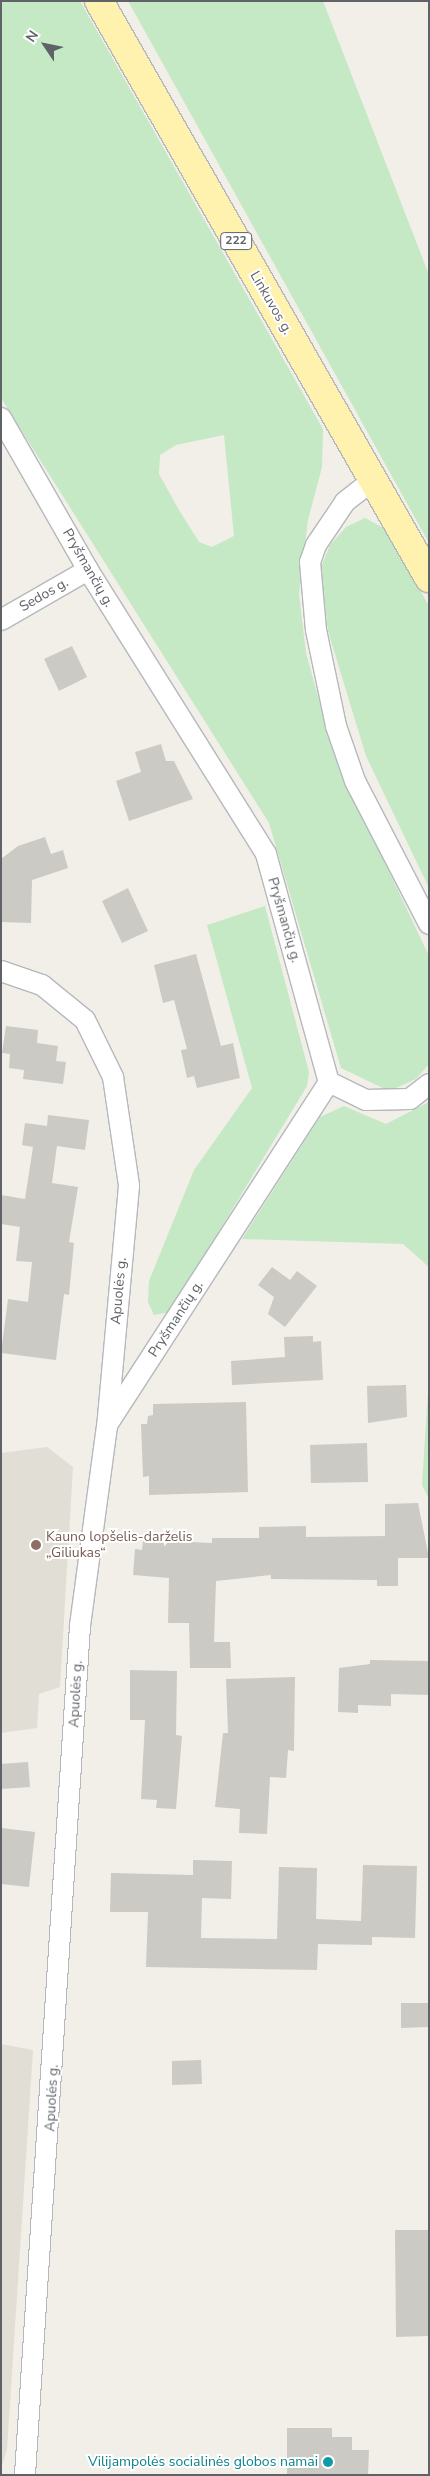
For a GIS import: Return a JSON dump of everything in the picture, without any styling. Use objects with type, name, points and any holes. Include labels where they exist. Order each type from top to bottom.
[{"type":"main road","name":"Linkuvos g.","points":[[99,1],[429,578]]},
{"type":"street","name":"Pryšmančių g.","points":[[1,418],[88,570],[266,854],[329,1082],[106,1426]]},
{"type":"street","points":[[373,480],[339,508],[316,545],[310,562],[316,630],[336,726],[355,781],[429,924]]},
{"type":"street","name":"Sedos g.","points":[[1,620],[88,570]]},
{"type":"street","name":"Apuolės g.","points":[[1,971],[42,985],[85,1020],[113,1077],[129,1186],[106,1426],[80,1626],[25,2475]]},
{"type":"street","points":[[329,1082],[366,1100],[410,1099],[429,1084]]},
{"type":"shaded area","name":"Kauno lopšelis-darželis „Giliukas“","points":[[47,1447],[73,1467],[60,1687],[39,1694],[37,1728],[1,1733],[1,1453]]},
{"type":"shaded area","points":[[1,2044],[33,2050],[7,2450],[1,2468]]},
{"type":"green space","points":[[1,1],[80,1],[323,429],[322,467],[308,520],[299,594],[306,653],[334,755],[429,956],[429,1064],[416,1079],[389,1091],[341,1068],[269,823],[1,398]],"holes":[[[224,435],[234,536],[212,547],[199,542],[159,474],[160,455],[176,445]]]},
{"type":"green space","points":[[128,1],[323,1],[429,275],[429,543]]},
{"type":"green space","points":[[365,518],[385,529],[429,606],[429,888],[366,756],[328,631],[320,570],[330,545],[346,527]]},
{"type":"green space","points":[[265,906],[309,1072],[307,1086],[170,1312],[154,1315],[148,1302],[149,1281],[194,1170],[252,1088],[207,925]]},
{"type":"green space","points":[[429,1102],[429,1267],[403,1244],[242,1239],[320,1117],[344,1106],[386,1124]]},
{"type":"green space","points":[[429,1376],[429,1499],[422,1485]]},
{"type":"building","points":[[72,646],[87,677],[59,691],[44,659]]},
{"type":"building","points":[[161,744],[166,761],[174,761],[193,799],[129,821],[116,781],[141,772],[135,752]]},
{"type":"building","points":[[45,837],[51,854],[63,850],[68,868],[32,880],[31,923],[1,922],[1,859],[18,846]]},
{"type":"building","points":[[128,888],[148,931],[122,943],[102,901]]},
{"type":"building","points":[[196,954],[221,1046],[233,1043],[240,1078],[197,1088],[194,1076],[187,1078],[181,1050],[187,1049],[174,1000],[163,1003],[154,965]]},
{"type":"building","points":[[6,1026],[38,1030],[37,1043],[58,1046],[56,1061],[66,1062],[63,1084],[23,1079],[24,1070],[9,1068],[10,1054],[2,1053]]},
{"type":"building","points":[[48,1115],[89,1120],[85,1150],[57,1146],[52,1183],[78,1187],[69,1242],[74,1243],[69,1295],[64,1294],[56,1360],[1,1353],[8,1299],[28,1302],[32,1262],[16,1261],[20,1227],[1,1224],[1,1195],[25,1199],[33,1147],[22,1145],[25,1123],[47,1126]]},
{"type":"building","points":[[272,1267],[290,1280],[297,1271],[317,1286],[285,1327],[268,1314],[274,1297],[258,1285]]},
{"type":"building","points":[[313,1336],[313,1342],[321,1341],[323,1380],[232,1385],[231,1361],[285,1357],[284,1337]]},
{"type":"building","points":[[406,1385],[407,1417],[368,1423],[367,1386]]},
{"type":"building","points":[[246,1402],[248,1492],[149,1495],[149,1476],[143,1477],[141,1424],[147,1424],[148,1416],[153,1415],[153,1404]]},
{"type":"building","points":[[367,1443],[368,1482],[311,1483],[310,1445]]},
{"type":"building","points":[[418,1503],[429,1558],[398,1558],[398,1586],[377,1586],[377,1580],[271,1579],[271,1575],[216,1581],[214,1642],[230,1642],[231,1668],[190,1668],[189,1623],[168,1623],[169,1578],[133,1575],[135,1549],[142,1550],[143,1540],[212,1543],[212,1538],[259,1538],[259,1527],[306,1526],[306,1537],[385,1536],[385,1504]]},
{"type":"building","points":[[370,1660],[429,1661],[429,1695],[391,1694],[391,1706],[358,1705],[358,1713],[338,1712],[339,1668],[370,1664]]},
{"type":"building","points":[[130,1670],[177,1671],[176,1735],[182,1736],[176,1809],[156,1808],[157,1800],[141,1799],[145,1720],[130,1720]]},
{"type":"building","points":[[295,1677],[294,1751],[288,1750],[286,1778],[270,1777],[267,1834],[239,1833],[240,1809],[215,1807],[223,1733],[228,1733],[226,1679]]},
{"type":"building","points":[[28,1762],[30,1787],[1,1789],[1,1764]]},
{"type":"building","points":[[1,1828],[35,1832],[29,1887],[1,1884]]},
{"type":"building","points":[[193,1860],[232,1861],[231,1899],[202,1898],[201,1938],[277,1939],[279,1867],[317,1868],[316,1919],[361,1921],[363,1865],[417,1866],[415,1938],[372,1937],[372,1945],[318,1944],[317,1970],[146,1967],[148,1912],[110,1912],[111,1873],[193,1875]]},
{"type":"building","points":[[401,2003],[429,2003],[429,2027],[401,2028]]},
{"type":"building","points":[[201,2060],[202,2084],[172,2085],[172,2061]]},
{"type":"building","points":[[395,2230],[429,2230],[429,2336],[396,2337]]},
{"type":"building","name":"Vilijampolės socialinės globos namai","points":[[287,2428],[332,2428],[332,2437],[352,2437],[352,2450],[369,2450],[368,2475],[287,2475]]},
{"type":"place","name":"Kauno lopšelis-darželis „Giliukas“","points":[[36,1545]]},
{"type":"place","name":"Vilijampolės socialinės globos namai","points":[[328,2462]]}]
